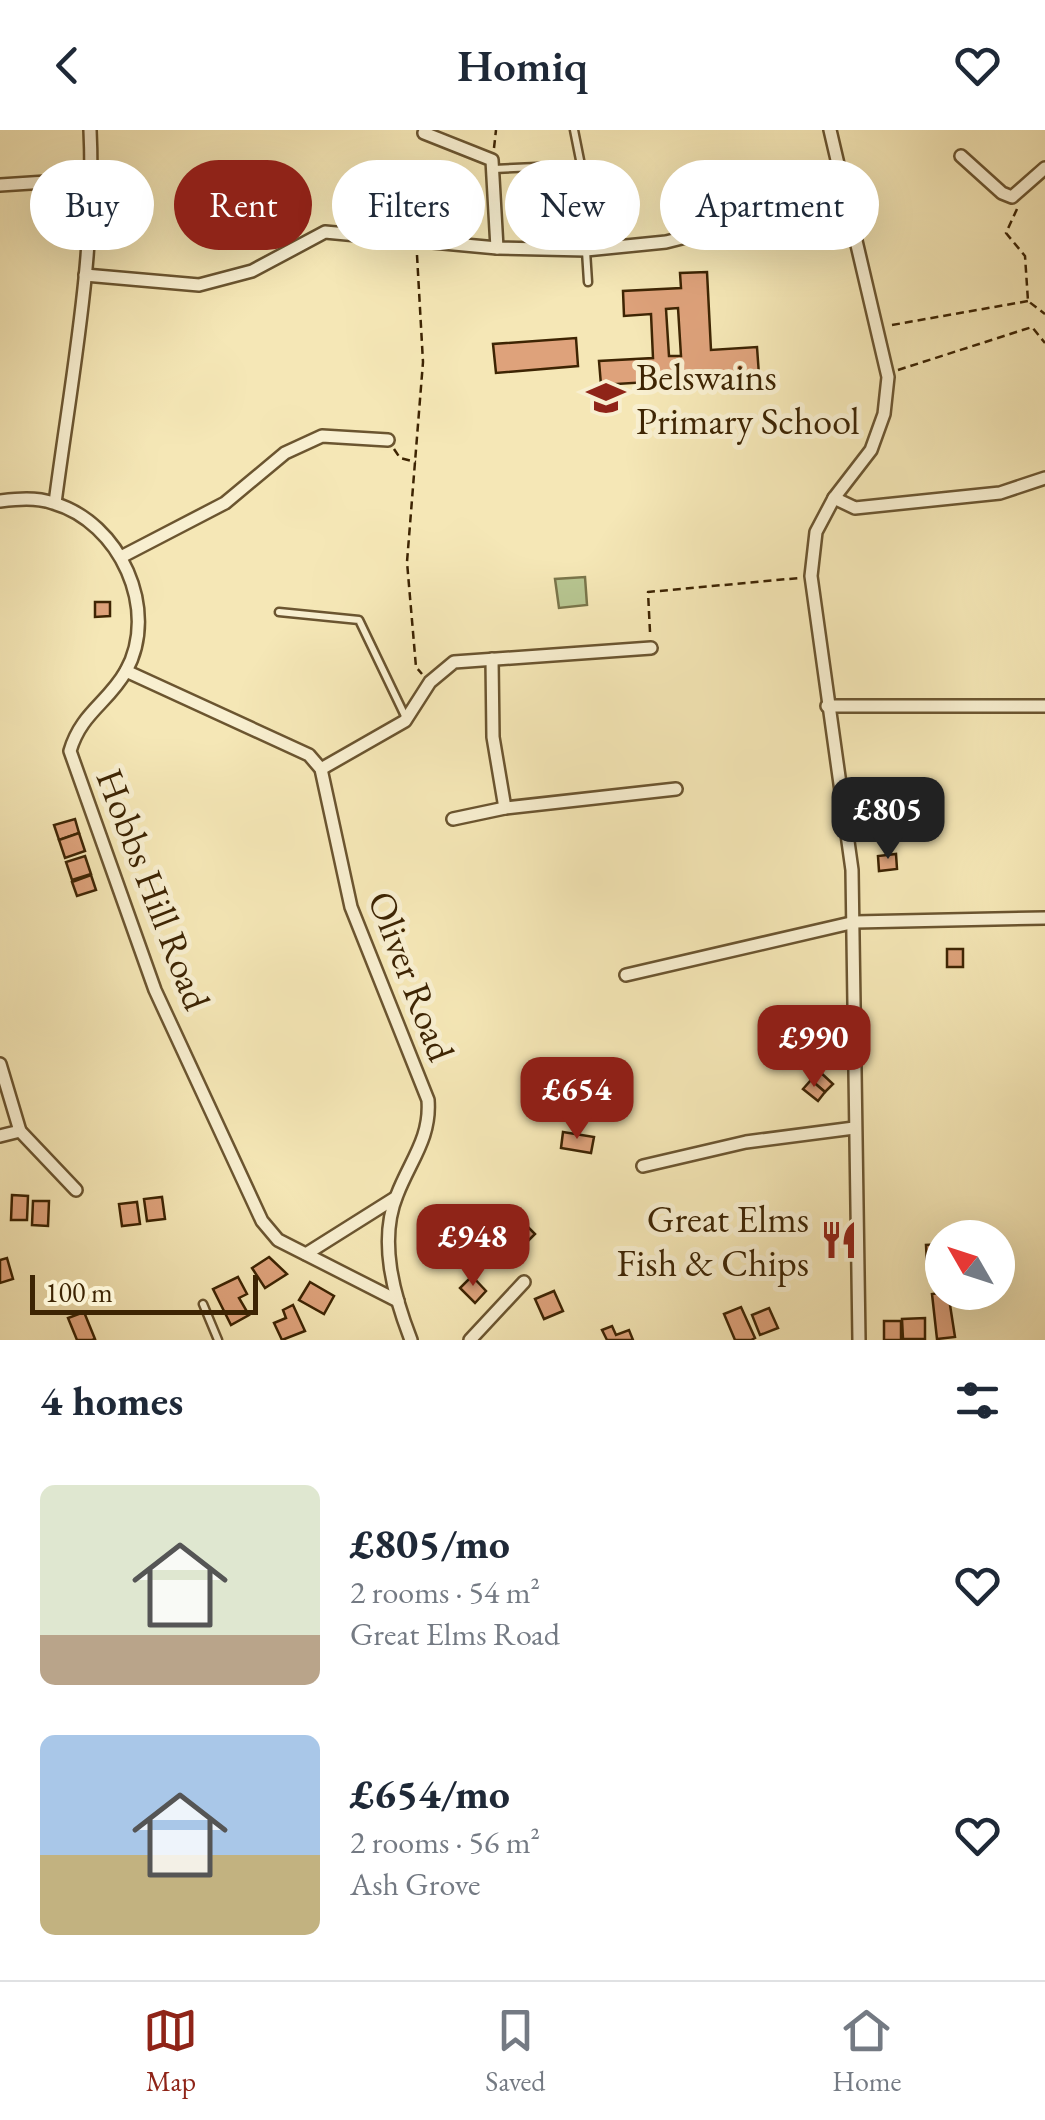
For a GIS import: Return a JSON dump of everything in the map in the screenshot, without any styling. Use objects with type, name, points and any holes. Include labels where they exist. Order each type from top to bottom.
[{"type":"street","points":[[90,130],[91,160]]},
{"type":"street","points":[[830,130],[837,160]]},
{"type":"street","points":[[424,132],[492,165],[496,248]]},
{"type":"street","points":[[961,156],[1002,193],[1012,196],[1045,168]]},
{"type":"street","points":[[0,185],[30,183]]},
{"type":"street","points":[[85,274],[200,285],[252,270],[324,232],[332,233]]},
{"type":"street","points":[[485,247],[505,248]]},
{"type":"street","points":[[55,503],[87,250]]},
{"type":"street","points":[[858,250],[888,373],[884,414],[871,450],[834,498],[816,532],[811,576],[852,870],[858,1340]]},
{"type":"street","points":[[121,557],[225,503],[285,453],[322,436],[388,440]]},
{"type":"street","points":[[834,498],[855,508],[1000,493],[1045,478]]},
{"type":"street","name":"Hobbs Hill Road","points":[[0,501],[20,498],[55,503],[96,527],[121,557],[137,594],[140,632],[126,671],[77,726],[70,752],[156,990],[262,1221],[278,1240],[306,1254]]},
{"type":"street","points":[[126,671],[309,755],[321,769],[407,719],[430,682],[454,662],[651,648]]},
{"type":"street","points":[[492,659],[493,738],[505,808]]},
{"type":"street","points":[[827,706],[1045,706]]},
{"type":"street","name":"Oliver Road","points":[[321,769],[351,907],[428,1100],[430,1128],[395,1198],[386,1238],[398,1301],[411,1340]]},
{"type":"street","points":[[453,818],[505,808],[676,790]]},
{"type":"street","points":[[626,975],[855,922],[1045,918]]},
{"type":"street","points":[[0,1064],[20,1130],[76,1190]]},
{"type":"street","points":[[643,1166],[746,1142],[854,1128]]},
{"type":"street","points":[[0,1136],[20,1130]]},
{"type":"street","points":[[306,1254],[395,1198]]},
{"type":"street","points":[[306,1254],[398,1301]]},
{"type":"street","points":[[466,1338],[524,1282]]},
{"type":"lane","points":[[492,165],[581,166],[574,130]]},
{"type":"lane","points":[[586,250],[588,282]]},
{"type":"lane","points":[[279,612],[358,620],[407,719]]},
{"type":"lane","points":[[204,1304],[218,1340]]},
{"type":"path","points":[[492,165],[496,130]]},
{"type":"path","points":[[1012,196],[1018,212],[1006,233],[1025,256],[1028,301]]},
{"type":"path","points":[[417,250],[423,362],[408,562],[416,667],[430,682]]},
{"type":"path","points":[[877,328],[1028,301],[1045,314]]},
{"type":"path","points":[[888,373],[1032,327],[1045,343]]},
{"type":"path","points":[[388,440],[400,458],[416,462]]},
{"type":"path","points":[[651,648],[648,592],[811,576]]},
{"type":"green space","points":[[585,577],[587,605],[559,608],[555,579]]},
{"type":"building","points":[[707,272],[711,350],[757,347],[759,375],[601,385],[599,361],[653,358],[651,314],[624,316],[623,291],[681,288],[680,273]],"holes":[[[678,308],[681,356],[669,356],[666,309]]]},
{"type":"building","points":[[576,338],[578,366],[496,373],[493,344]]},
{"type":"building","points":[[95,602],[110,602],[110,616],[95,617]]},
{"type":"building","points":[[75,819],[79,833],[59,840],[54,825]]},
{"type":"building","points":[[79,833],[85,851],[65,858],[59,840]]},
{"type":"building","points":[[896,854],[897,869],[879,871],[878,856]]},
{"type":"building","points":[[85,856],[91,874],[72,880],[66,862]]},
{"type":"building","points":[[91,875],[96,890],[77,896],[72,882]]},
{"type":"building","points":[[947,949],[963,949],[963,967],[947,967]]},
{"type":"building","points":[[819,1071],[833,1084],[825,1092],[811,1080]]},
{"type":"building","points":[[811,1080],[825,1092],[818,1101],[803,1089]]},
{"type":"building","points":[[563,1132],[594,1137],[591,1153],[561,1148]]},
{"type":"building","points":[[12,1195],[28,1196],[27,1220],[11,1220]]},
{"type":"building","points":[[162,1197],[165,1219],[147,1221],[144,1199]]},
{"type":"building","points":[[33,1201],[49,1201],[48,1226],[32,1225]]},
{"type":"building","points":[[137,1202],[140,1224],[122,1226],[119,1204]]},
{"type":"building","points":[[520,1219],[535,1234],[513,1256],[498,1241]]},
{"type":"building","points":[[269,1257],[287,1274],[265,1288],[252,1268]]},
{"type":"building","points":[[7,1258],[13,1279],[0,1283],[0,1260]]},
{"type":"building","points":[[472,1276],[486,1291],[475,1303],[460,1288]]},
{"type":"building","points":[[238,1277],[247,1294],[239,1298],[249,1315],[231,1325],[213,1289]]},
{"type":"building","points":[[310,1282],[334,1296],[324,1314],[299,1300]]},
{"type":"building","points":[[554,1291],[563,1311],[544,1319],[535,1299]]},
{"type":"building","points":[[293,1305],[305,1331],[282,1340],[274,1323],[286,1318],[283,1310]]},
{"type":"building","points":[[741,1307],[755,1338],[751,1340],[735,1340],[724,1314]]},
{"type":"building","points":[[769,1308],[778,1328],[760,1335],[752,1315]]},
{"type":"building","points":[[934,1310],[951,1310],[955,1337],[937,1339]]},
{"type":"building","points":[[84,1312],[95,1339],[77,1340],[68,1318]]},
{"type":"building","points":[[925,1318],[925,1339],[903,1339],[902,1319]]},
{"type":"building","points":[[884,1321],[901,1321],[901,1340],[884,1340]]},
{"type":"building","points":[[612,1326],[616,1335],[629,1330],[633,1340],[607,1340],[602,1330]]},
{"type":"place","name":"Belswains Primary School","points":[[606,398]]},
{"type":"place","name":"Great Elms Fish & Chips","points":[[839,1240]]}]
